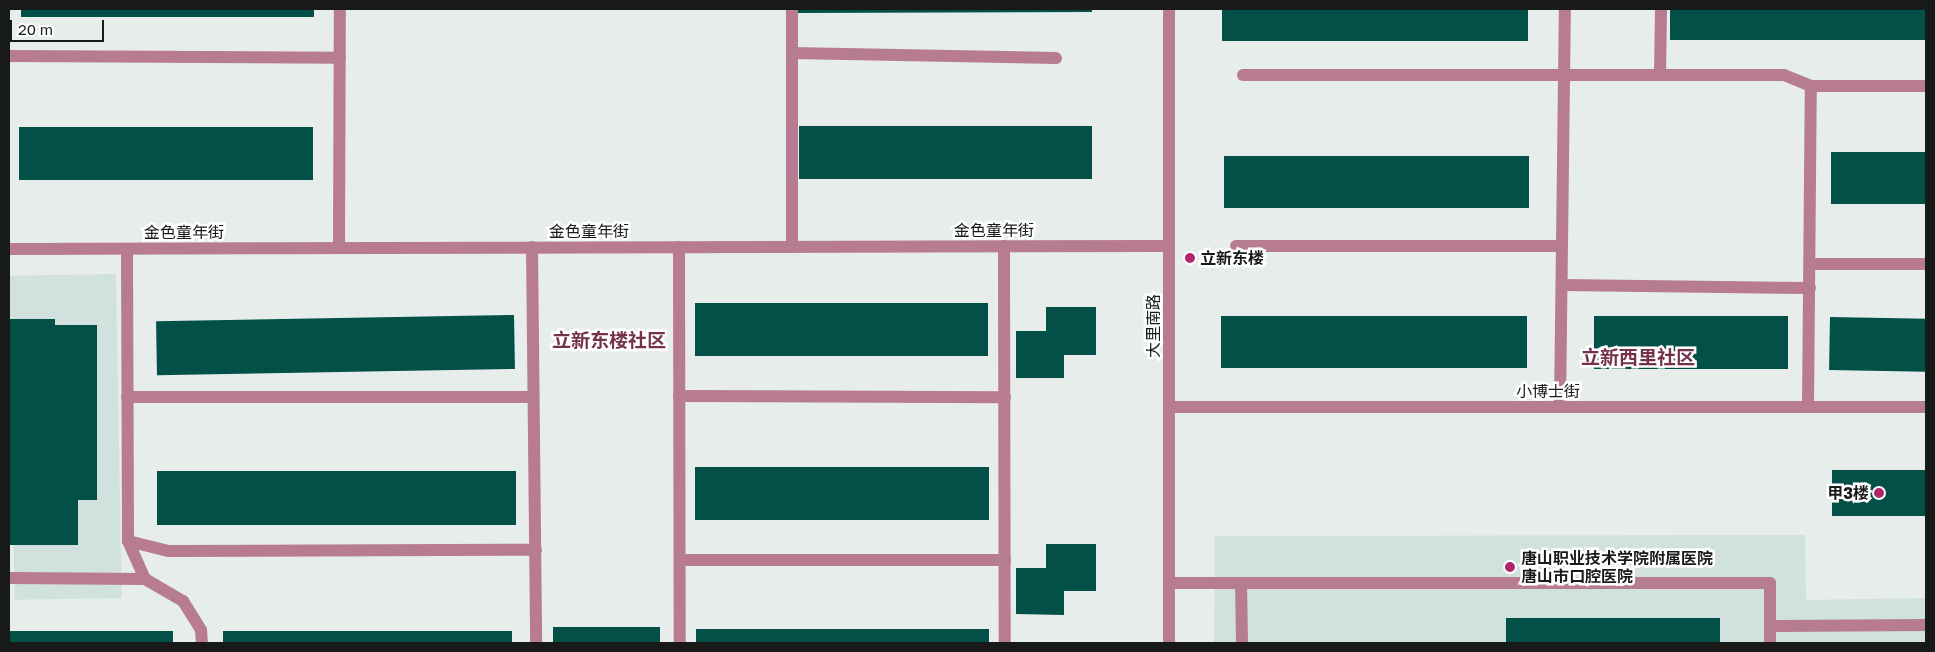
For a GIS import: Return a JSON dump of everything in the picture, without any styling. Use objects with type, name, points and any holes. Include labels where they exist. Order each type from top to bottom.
[{"type":"street","points":[[339,247],[340,9]]},
{"type":"street","points":[[792,9],[792,247]]},
{"type":"street","name":"大里南路","points":[[1169,9],[1169,643]]},
{"type":"street","points":[[1560,407],[1565,9]]},
{"type":"street","points":[[1660,74],[1661,9]]},
{"type":"street","points":[[792,52],[1056,58]]},
{"type":"street","points":[[9,56],[340,58]]},
{"type":"street","points":[[1243,75],[1784,75],[1811,86],[1926,86]]},
{"type":"street","points":[[1808,407],[1811,86]]},
{"type":"street","points":[[1004,246],[1005,643]]},
{"type":"street","name":"金色童年街","points":[[9,249],[1169,246]]},
{"type":"street","points":[[1236,246],[1562,246]]},
{"type":"street","points":[[532,247],[536,643]]},
{"type":"street","points":[[679,247],[680,643]]},
{"type":"street","points":[[128,248],[128,541],[146,579]]},
{"type":"street","points":[[1810,264],[1926,264]]},
{"type":"street","points":[[1562,285],[1810,288]]},
{"type":"street","points":[[679,396],[1005,397]]},
{"type":"street","points":[[128,397],[533,397]]},
{"type":"street","name":"小博士街","points":[[1169,407],[1926,407]]},
{"type":"street","points":[[128,541],[168,551],[536,550]]},
{"type":"street","points":[[680,560],[1005,560]]},
{"type":"street","points":[[9,578],[146,579],[184,601],[202,630],[202,643]]},
{"type":"street","points":[[1169,583],[1770,583],[1770,643]]},
{"type":"street","points":[[1241,583],[1242,643]]},
{"type":"street","points":[[1770,626],[1926,625]]},
{"type":"shaded area","points":[[116,274],[122,598],[15,600],[9,276]]},
{"type":"shaded area","name":"唐山职业技术学院附属医院 唐山市口腔医院","points":[[1805,535],[1806,600],[1926,598],[1926,643],[1214,643],[1215,536]]},
{"type":"building","points":[[21,9],[314,9],[314,17],[21,17]]},
{"type":"building","points":[[798,9],[1092,9],[1092,12],[798,13]]},
{"type":"building","points":[[1222,9],[1528,9],[1528,41],[1222,41]]},
{"type":"building","points":[[1670,9],[1926,9],[1926,40],[1670,40]]},
{"type":"building","points":[[799,126],[1092,126],[1092,179],[799,179]]},
{"type":"building","points":[[19,127],[313,127],[313,180],[19,180]]},
{"type":"building","points":[[1831,152],[1926,152],[1926,204],[1831,204]]},
{"type":"building","points":[[1224,156],[1529,156],[1529,208],[1224,208]]},
{"type":"building","points":[[695,303],[988,303],[988,356],[695,356]]},
{"type":"building","points":[[1046,307],[1096,307],[1096,355],[1064,355],[1064,378],[1016,378],[1016,331],[1046,331]]},
{"type":"building","points":[[514,315],[515,369],[157,375],[156,321]]},
{"type":"building","points":[[1221,316],[1527,316],[1527,368],[1221,368]]},
{"type":"building","points":[[1594,316],[1788,316],[1788,369],[1594,369]]},
{"type":"building","points":[[1830,317],[1926,319],[1925,372],[1829,370]]},
{"type":"building","points":[[9,319],[55,319],[55,325],[97,325],[97,500],[78,500],[78,545],[9,545]]},
{"type":"building","points":[[695,467],[989,467],[989,520],[695,520]]},
{"type":"building","name":"甲3楼","points":[[1832,470],[1926,470],[1926,516],[1832,516]]},
{"type":"building","points":[[157,471],[516,471],[516,525],[157,525]]},
{"type":"building","points":[[1046,544],[1096,544],[1096,591],[1064,591],[1064,615],[1016,614],[1016,568],[1046,568]]},
{"type":"building","points":[[1506,618],[1720,618],[1720,643],[1506,643]]},
{"type":"building","points":[[553,627],[660,627],[660,643],[553,643]]},
{"type":"building","points":[[696,629],[989,629],[989,643],[696,643]]},
{"type":"building","points":[[9,631],[173,631],[173,643],[9,643]]},
{"type":"building","points":[[223,631],[512,631],[512,643],[223,643]]},
{"type":"place","name":"立新东楼","points":[[1190,258]]},
{"type":"place","name":"甲3楼","points":[[1879,493]]},
{"type":"place","name":"唐山职业技术学院附属医院 唐山市口腔医院","points":[[1510,567]]},
{"type":"district","name":"立新东楼社区","points":[[609,340]]},
{"type":"district","name":"立新西里社区","points":[[1638,357]]}]
